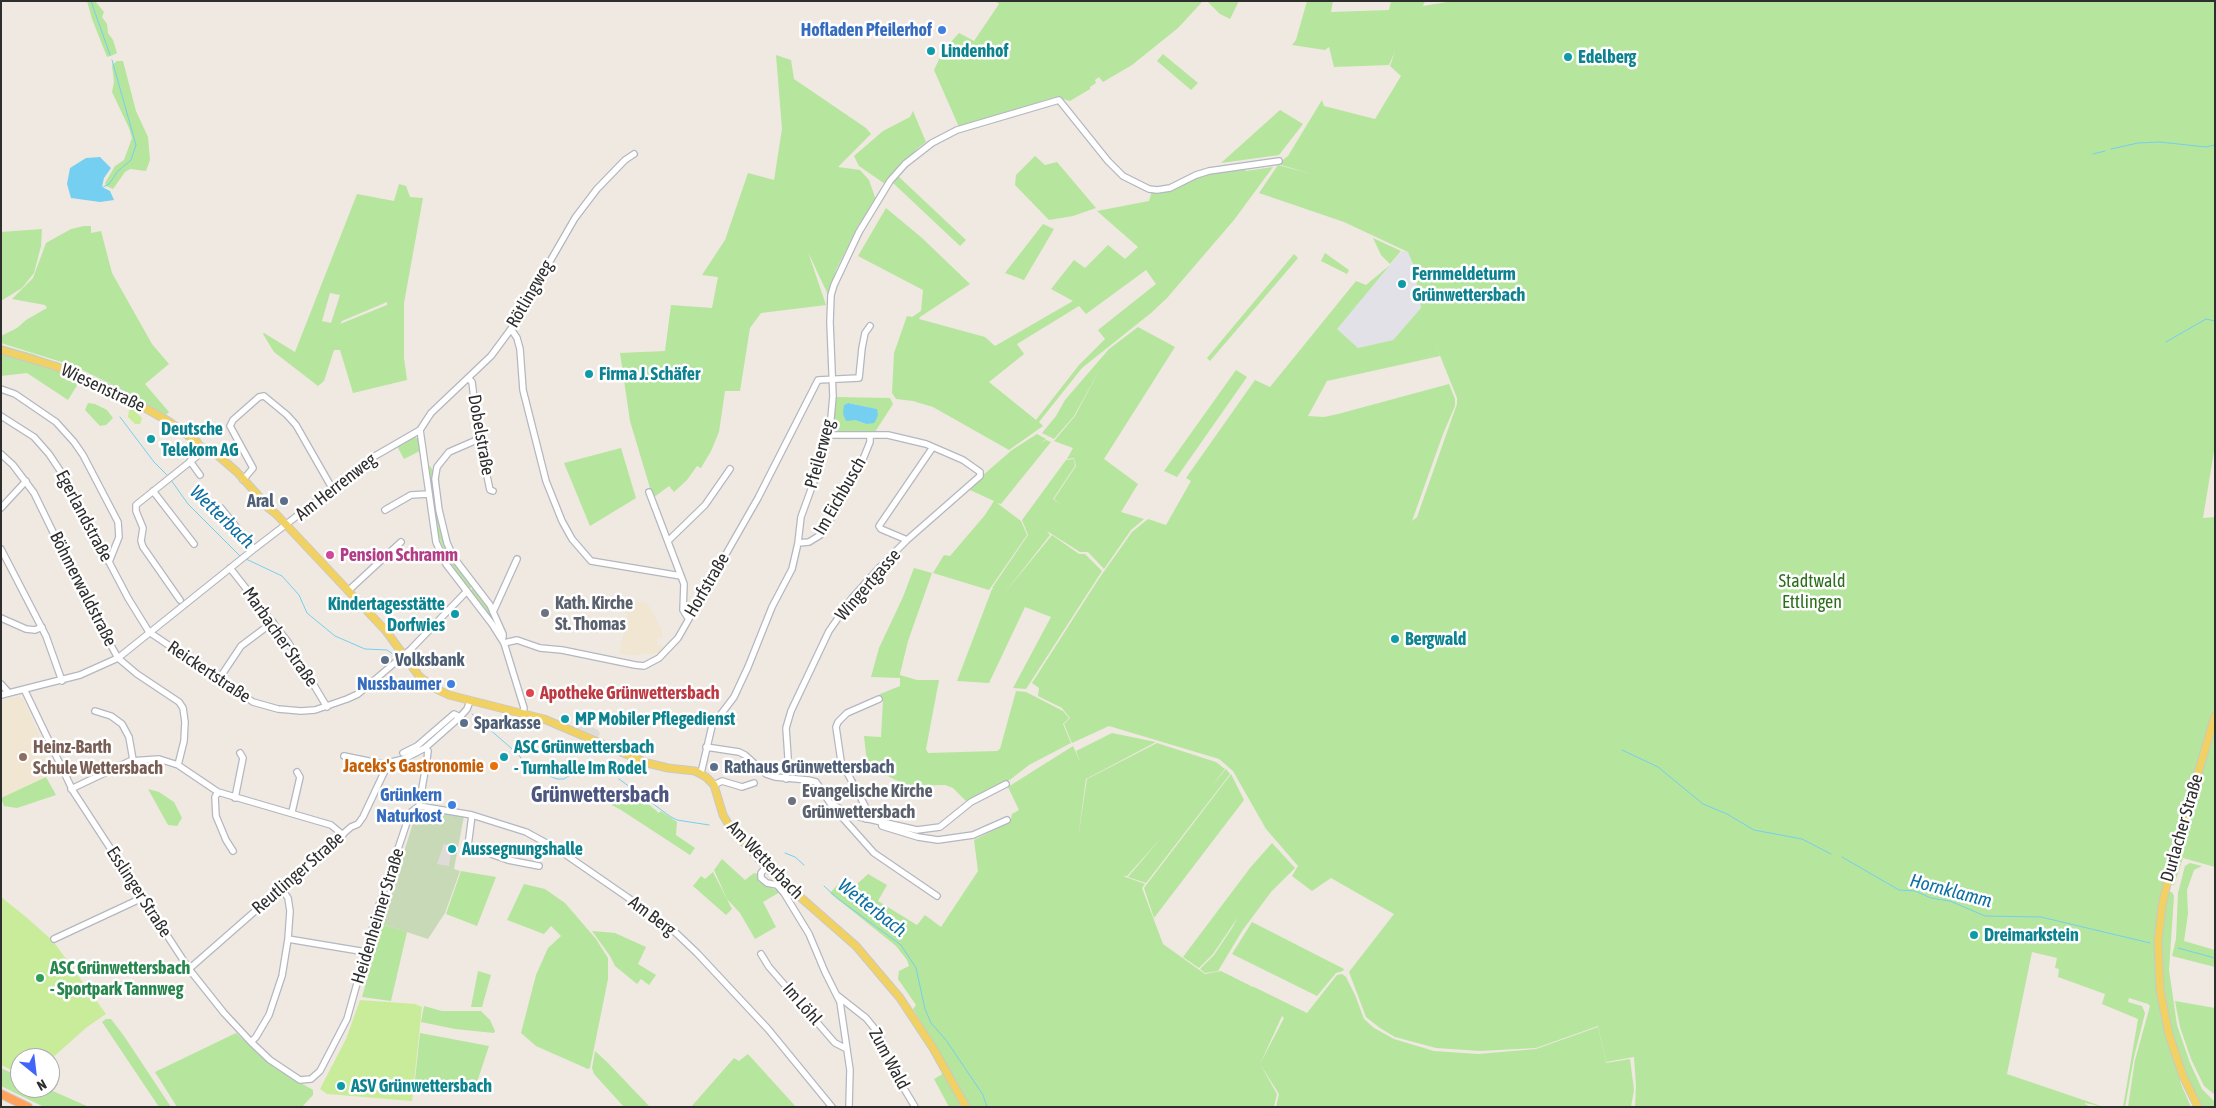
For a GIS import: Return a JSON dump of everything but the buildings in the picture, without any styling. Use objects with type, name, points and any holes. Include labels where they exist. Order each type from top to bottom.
[{"type":"highway","points":[[1,1094],[28,1107]]},
{"type":"main road","name":"Wiesenstraße","points":[[1,350],[67,370],[115,391],[158,415],[197,442],[200,442],[212,456],[272,507],[273,511],[386,631],[419,676],[444,694],[470,700]]},
{"type":"main road","points":[[470,700],[569,728],[647,763],[701,773]]},
{"type":"main road","name":"Durlacher Straße","points":[[2196,1105],[2183,1076],[2166,1026],[2159,981],[2158,941],[2162,906],[2173,857],[2215,716]]},
{"type":"main road","name":"Am Wetterbach","points":[[701,773],[714,785],[725,819],[766,867],[843,933],[867,958],[900,998],[939,1058],[966,1107]]},
{"type":"street","name":"Pfeilerweg","points":[[701,773],[712,726],[734,697],[772,607],[792,569],[801,517],[829,436],[833,378],[829,341],[832,295],[839,272],[852,244],[890,181],[901,168],[932,144],[957,130],[1059,100],[1065,105],[1096,149],[1116,169],[1136,184],[1157,190],[1170,188],[1196,175],[1209,171],[1279,161]]},
{"type":"street","name":"Rötlingweg","points":[[420,430],[431,413],[469,379],[491,356],[511,328],[575,218],[597,189],[625,160],[634,154]]},
{"type":"street","points":[[833,378],[859,378],[865,333],[870,326]]},
{"type":"street","points":[[511,328],[517,338],[520,349],[523,390],[546,481],[562,521],[572,539],[591,561],[681,576]]},
{"type":"street","name":"Horfstraße","points":[[502,640],[517,640],[540,648],[562,650],[644,666],[659,658],[672,645],[758,498],[818,380],[833,378]]},
{"type":"street","name":"Dobelstraße","points":[[469,379],[472,382],[479,439],[490,490],[493,491]]},
{"type":"street","points":[[1,389],[15,394],[56,422],[83,455],[118,522],[119,536],[109,562]]},
{"type":"street","points":[[240,478],[250,473],[253,468],[230,426],[233,420],[259,397],[264,396],[270,399],[296,425],[332,488]]},
{"type":"street","name":"Egerlandstraße","points":[[1,416],[34,437],[49,454],[65,478],[128,598],[149,632]]},
{"type":"street","points":[[420,430],[436,542],[446,564],[502,640],[524,708],[523,714]]},
{"type":"street","name":"Am Herrenweg","points":[[1,695],[62,681],[99,668],[118,658],[332,488],[390,446],[420,430]]},
{"type":"street","points":[[829,436],[888,435],[933,447],[879,526],[881,529],[907,540]]},
{"type":"street","name":"Im Eichbusch","points":[[798,543],[809,542],[822,534],[859,469],[870,442],[870,436]]},
{"type":"street","points":[[479,439],[448,452],[437,467],[435,479],[439,510],[447,543],[454,558],[493,612],[503,636],[502,640]]},
{"type":"street","name":"Wingertgasse","points":[[786,778],[788,757],[786,728],[791,711],[822,644],[852,598],[907,540],[977,479],[980,474],[963,460],[933,447]]},
{"type":"street","points":[[180,600],[141,541],[143,528],[136,511],[136,505],[173,474],[207,450]]},
{"type":"street","name":"Böhmerwaldstraße","points":[[1,454],[26,481],[34,493],[89,606],[118,658],[137,674],[179,702],[183,708],[185,722],[184,741],[178,765]]},
{"type":"street","points":[[190,461],[200,475]]},
{"type":"street","points":[[669,540],[705,505],[730,469]]},
{"type":"street","points":[[1,508],[26,481]]},
{"type":"street","points":[[153,491],[194,544]]},
{"type":"street","points":[[649,492],[669,540],[681,576],[685,590],[683,610],[688,618]]},
{"type":"street","points":[[385,510],[411,495],[428,494]]},
{"type":"street","points":[[221,508],[254,549]]},
{"type":"street","points":[[348,591],[401,542]]},
{"type":"street","points":[[1,549],[42,627],[62,681]]},
{"type":"street","points":[[493,612],[517,559]]},
{"type":"street","name":"Marbacher Straße","points":[[230,568],[273,622],[303,665],[327,707]]},
{"type":"street","name":"Reickertstraße","points":[[149,632],[253,702],[267,707],[301,711],[327,707],[358,694],[404,655],[467,591]]},
{"type":"street","points":[[1,618],[26,629],[35,630],[42,627]]},
{"type":"street","points":[[219,679],[241,646],[273,622]]},
{"type":"street","points":[[1,684],[9,693]]},
{"type":"street","name":"Esslinger Straße","points":[[24,691],[71,789],[189,969],[224,1012],[270,1060],[300,1080],[311,1079]]},
{"type":"street","points":[[866,819],[866,806],[841,762],[836,727],[838,722],[847,713],[856,707],[879,698]]},
{"type":"street","points":[[344,756],[388,764],[404,759],[425,748],[460,717],[467,709],[470,700]]},
{"type":"street","points":[[95,711],[111,716],[122,724],[129,737],[133,760]]},
{"type":"street","points":[[403,753],[416,746],[454,714],[460,717]]},
{"type":"street","points":[[706,747],[739,752],[766,774],[816,782],[830,803],[842,811],[866,819],[917,830],[932,830],[940,827],[972,802],[1006,784]]},
{"type":"street","name":"Heidenheimer Straße","points":[[311,1079],[325,1065],[346,1019],[410,813],[419,806],[427,763],[428,751],[425,748]]},
{"type":"street","points":[[235,798],[243,758],[240,753]]},
{"type":"street","points":[[71,789],[133,760],[159,759],[178,765],[218,792],[292,812],[330,825],[343,834]]},
{"type":"street","name":"Reutlinger Straße","points":[[189,969],[343,834],[358,824],[388,764]]},
{"type":"street","points":[[292,812],[300,777],[297,772]]},
{"type":"street","points":[[714,785],[722,781],[742,788],[754,783]]},
{"type":"street","points":[[218,792],[215,797],[216,816],[233,851]]},
{"type":"street","name":"Am Berg","points":[[419,806],[472,815],[510,826],[551,845],[627,897],[676,933],[742,1000],[832,1107]]},
{"type":"street","points":[[842,811],[840,816],[874,853],[937,896]]},
{"type":"street","points":[[472,815],[468,846],[508,860],[539,866]]},
{"type":"street","points":[[881,822],[882,826],[918,837],[938,840],[973,835],[1006,820]]},
{"type":"street","points":[[766,867],[760,875],[761,878],[768,883],[777,885],[784,893],[809,934],[840,1002],[851,1078],[849,1107]]},
{"type":"street","points":[[251,1042],[269,1015],[282,976],[290,911],[288,898],[281,888]]},
{"type":"street","points":[[54,939],[142,898]]},
{"type":"street","points":[[288,939],[366,952]]},
{"type":"street","name":"Im Löhl","points":[[761,954],[769,967],[835,1043],[847,1049]]},
{"type":"street","name":"Zum Wald","points":[[837,994],[866,1018],[879,1034],[900,1080],[915,1107]]},
{"type":"shaded area","points":[[1402,251],[1408,252],[1413,264],[1421,308],[1393,340],[1358,348],[1336,329]]},
{"type":"shaded area","points":[[631,600],[647,603],[661,628],[663,637],[657,638],[657,645],[663,646],[664,649],[659,653],[632,655],[619,653]]},
{"type":"shaded area","name":"Heinz-Barth Schule Wettersbach","points":[[19,696],[23,699],[40,737],[36,740],[53,774],[1,798],[1,700]]},
{"type":"shaded area","points":[[581,722],[598,730],[600,734],[598,737],[577,728]]},
{"type":"shaded area","points":[[444,844],[448,845],[447,850],[451,851],[449,866],[437,864]]},
{"type":"green space","points":[[87,1],[95,1],[104,12],[102,17],[107,24],[108,33],[113,40],[117,53],[107,57]]},
{"type":"green space","points":[[996,1],[1203,1],[1178,28],[1132,65],[1103,82],[1099,77],[1090,89],[1070,101],[1055,97],[959,127],[934,70],[943,51],[959,33],[974,41],[999,4]]},
{"type":"green space","points":[[1207,1],[1239,1],[1230,19],[1220,14]]},
{"type":"green space","name":"Stadtwald Ettlingen","points":[[1307,1],[1333,1],[1331,12],[1389,10],[1391,1],[1425,1],[1423,6],[1453,1],[2215,1],[2215,445],[2203,518],[2215,517],[2215,867],[2183,858],[2174,885],[2170,884],[2171,855],[2160,900],[2155,952],[2162,1017],[2181,1084],[2191,1107],[2128,1107],[2135,1060],[2150,1006],[2129,998],[2128,1002],[2142,1006],[2145,1013],[2134,1057],[2125,1107],[2123,1107],[2138,1019],[2102,1004],[2105,994],[2058,977],[2059,969],[2055,968],[2057,958],[2032,952],[2007,1074],[2104,1107],[2085,1103],[2092,1107],[1635,1107],[1634,1057],[1606,1062],[1598,1026],[1536,1048],[1480,1051],[1436,1048],[1395,1037],[1366,1017],[1349,972],[1394,914],[1331,878],[1312,891],[1292,876],[1298,866],[1266,829],[1233,771],[1219,759],[1109,726],[1072,743],[1064,724],[1070,718],[1062,708],[1038,696],[1039,688],[1032,683],[1098,580],[1132,532],[1148,519],[1166,525],[1191,481],[1186,478],[1255,380],[1270,387],[1356,281],[1366,285],[1390,265],[1337,329],[1358,348],[1393,340],[1421,308],[1413,264],[1408,252],[1344,222],[1259,193],[1278,165],[1311,174],[1278,164],[1288,156],[1322,100],[1324,106],[1375,119],[1401,76],[1390,66],[1395,51],[1389,65],[1334,67],[1329,47],[1325,50],[1292,45],[1296,40]],"holes":[[[1433,338],[1457,398],[1457,404],[1417,517],[1412,521],[1455,406],[1455,399],[1449,384],[1338,414],[1324,417],[1308,416],[1327,381],[1440,356]]]},
{"type":"green space","points":[[1163,54],[1198,83],[1191,90],[1157,61]]},
{"type":"green space","points":[[776,55],[791,60],[794,79],[866,128],[871,134],[838,167],[860,170],[869,180],[876,200],[858,226],[836,270],[829,297],[808,252],[826,305],[761,313],[750,328],[740,391],[725,391],[719,432],[711,451],[701,468],[697,466],[687,480],[674,492],[669,486],[653,498],[630,421],[620,353],[665,351],[671,305],[712,308],[718,277],[702,275],[725,240],[748,173],[774,180],[782,129]]},
{"type":"green space","points":[[117,61],[123,61],[136,111],[148,137],[150,160],[146,171],[130,169],[125,172],[113,189],[106,186],[105,183],[115,166],[124,160],[132,138],[112,92],[114,82],[112,65]]},
{"type":"green space","points":[[1280,110],[1303,124],[1279,155],[1221,163]]},
{"type":"green space","points":[[913,111],[926,142],[918,148],[885,184],[859,166],[854,156],[883,131],[910,117]]},
{"type":"green space","points":[[1035,156],[1045,165],[1057,162],[1096,208],[1073,216],[1049,220],[1015,185],[1016,175]]},
{"type":"green space","points":[[1273,167],[1234,220],[1167,298],[1082,368],[1039,422],[1043,426],[1009,450],[933,407],[913,401],[896,399],[892,393],[894,353],[907,316],[912,317],[921,311],[923,290],[858,256],[886,208],[922,238],[970,284],[919,319],[985,337],[995,346],[1073,301],[1051,289],[1074,260],[1085,268],[1108,245],[1125,259],[1138,247],[1097,211],[1149,201],[1152,191],[1213,173],[1244,168],[1246,171]],"holes":[[[1146,270],[1156,284],[1098,330],[1105,339],[1079,365],[1036,420],[989,382],[1024,354],[1017,344],[1079,306],[1086,314]]]},
{"type":"green space","points":[[898,176],[966,240],[960,246],[892,182]]},
{"type":"green space","points":[[399,184],[406,186],[410,197],[423,198],[404,303],[404,358],[407,380],[353,393],[340,350],[334,350],[324,381],[318,386],[274,352],[263,334],[295,352],[357,194],[394,201]],"holes":[[[330,293],[340,295],[331,323],[322,321]],[[387,302],[387,305],[340,324],[342,321]]]},
{"type":"green space","points":[[1043,224],[1054,229],[1024,280],[1005,273]]},
{"type":"green space","points":[[91,226],[91,233],[101,231],[112,273],[152,344],[169,364],[145,384],[169,412],[166,415],[117,387],[74,366],[1,343],[1,336],[47,308],[45,305],[12,299],[33,278],[46,243],[71,229]]},
{"type":"green space","points":[[42,229],[41,246],[34,273],[22,288],[1,301],[1,232]]},
{"type":"green space","points":[[1373,238],[1401,251],[1390,264],[1381,255]]},
{"type":"green space","points":[[1325,253],[1349,270],[1347,274],[1321,261]]},
{"type":"green space","points":[[1294,254],[1298,258],[1210,361],[1207,358]]},
{"type":"green space","points":[[1138,327],[1175,347],[1104,459],[1138,484],[1121,512],[1144,519],[1131,530],[1104,569],[1088,552],[1080,552],[1047,531],[1050,535],[1003,595],[1052,535],[1079,554],[1085,554],[1102,571],[1026,689],[1013,688],[1051,617],[1025,607],[989,683],[957,681],[992,589],[994,589],[992,588],[1028,535],[1022,520],[1066,460],[1074,459],[1075,466],[1053,499],[1062,505],[1054,499],[1076,466],[1074,458],[1067,459],[1073,448],[1054,441],[1075,416],[1101,367],[1074,416],[1054,439],[1042,433],[1056,416],[1065,400],[1109,349]]},
{"type":"green space","points":[[1,345],[33,354],[73,369],[1,349]]},
{"type":"green space","points":[[1,354],[19,358],[81,379],[68,400],[27,373],[1,376]]},
{"type":"green space","points":[[1236,370],[1247,377],[1177,477],[1164,471]]},
{"type":"green space","points":[[835,397],[890,398],[893,404],[875,432],[838,432],[833,430]],"holes":[[[848,403],[876,409],[866,424],[855,420],[844,405]]]},
{"type":"green space","points":[[88,403],[107,410],[113,418],[106,425],[100,426],[85,410]]},
{"type":"green space","points":[[129,410],[134,410],[142,418],[140,424],[135,424],[128,417]]},
{"type":"green space","points":[[1037,434],[1046,439],[1041,443],[1046,440],[1051,442],[1001,504],[997,503],[1021,521],[1027,535],[989,590],[933,573],[944,555],[950,556],[985,515],[994,501],[970,490],[982,476],[1012,450]]},
{"type":"green space","points":[[415,437],[419,439],[420,451],[404,459],[397,446]]},
{"type":"green space","points":[[621,448],[636,498],[590,526],[564,463]]},
{"type":"green space","points":[[430,466],[434,472],[442,532],[473,586],[469,589],[449,562],[438,535],[427,467]]},
{"type":"green space","points":[[914,568],[932,573],[908,641],[900,675],[917,680],[939,680],[926,749],[928,753],[997,751],[1000,749],[1016,691],[1026,692],[1063,711],[1069,718],[1063,724],[1071,743],[1029,765],[1011,779],[979,795],[968,803],[953,788],[945,785],[907,786],[888,776],[878,774],[870,766],[866,754],[864,736],[881,737],[883,701],[880,694],[900,686],[900,678],[871,677],[879,648],[903,597]]},
{"type":"green space","points":[[474,587],[488,606],[499,630],[470,591]]},
{"type":"green space","points":[[1112,733],[1156,742],[1086,779],[1078,838],[1087,779],[1157,743],[1216,762],[1225,769],[1210,788],[1226,769],[1230,774],[1146,883],[1128,877],[1162,837],[1127,876],[1123,876],[1145,884],[1142,888],[1163,944],[1205,974],[1221,971],[1251,986],[1251,988],[1252,986],[1307,1013],[1337,975],[1342,974],[1346,977],[1355,995],[1364,1019],[1374,1028],[1394,1039],[1434,1051],[1478,1054],[1536,1049],[1598,1027],[1606,1063],[1630,1059],[1634,1090],[1631,1107],[1276,1107],[1279,1094],[1260,1064],[1277,1094],[1274,1107],[949,1107],[934,1079],[949,1070],[913,1009],[916,1005],[898,979],[899,971],[909,966],[907,960],[896,946],[830,893],[840,882],[856,885],[868,874],[887,885],[878,901],[917,925],[925,915],[941,927],[978,871],[974,840],[1010,822],[1012,814],[1019,810],[1008,787],[1073,746],[1081,764],[1076,751]],"holes":[[[1282,1016],[1284,1018],[1260,1064]]]},
{"type":"green space","points":[[1231,774],[1244,800],[1154,918],[1144,888]]},
{"type":"green space","points":[[46,777],[56,795],[17,808],[4,806],[1,798]]},
{"type":"green space","points":[[596,788],[610,793],[613,789],[629,796],[635,793],[659,813],[661,811],[677,822],[676,835],[695,848],[690,855],[621,810],[601,799],[592,797]]},
{"type":"green space","points":[[148,789],[159,792],[174,802],[182,818],[177,826],[168,825]]},
{"type":"green space","points":[[420,810],[464,816],[454,869],[460,871],[445,913],[428,939],[382,924],[416,813]]},
{"type":"green space","points":[[1272,843],[1295,868],[1271,892],[1242,931],[1218,971],[1205,973],[1200,969],[1214,955],[1238,917],[1213,954],[1199,968],[1183,957],[1250,868]]},
{"type":"green space","points":[[722,859],[745,880],[754,873],[758,874],[759,882],[780,892],[763,902],[776,927],[755,939],[740,913],[727,899],[714,870]]},
{"type":"green space","points":[[2190,863],[2202,866],[2194,870],[2187,890],[2188,914],[2184,941],[2215,950],[2215,967],[2172,956],[2176,939],[2178,893],[2185,866]]},
{"type":"green space","points":[[461,871],[496,877],[477,926],[446,914]]},
{"type":"green space","points":[[713,872],[732,909],[726,915],[693,886],[701,876],[705,879]]},
{"type":"green space","points":[[524,884],[545,889],[565,903],[596,939],[608,958],[608,979],[590,1068],[588,1069],[536,1046],[521,1033],[536,975],[548,948],[561,936],[551,926],[544,934],[507,920]]},
{"type":"green space","points":[[2169,892],[2172,892],[2174,896],[2169,970],[2177,1025],[2190,1063],[2202,1089],[2215,1102],[2215,1107],[2203,1107],[2193,1090],[2181,1064],[2171,1031],[2161,970],[2164,908]]},
{"type":"green space","name":"ASC Grünwettersbach - Sportpark Tannweg","points":[[1,897],[53,941],[106,1014],[87,1027],[60,1051],[60,1048],[10,1048],[10,1069],[1,1065]]},
{"type":"green space","points":[[1252,922],[1344,969],[1343,971],[1336,973],[1317,996],[1232,954]]},
{"type":"green space","points":[[382,924],[407,932],[391,1001],[362,997]]},
{"type":"green space","points":[[592,931],[615,933],[646,947],[638,964],[656,975],[649,985],[641,979],[637,984],[615,966]]},
{"type":"green space","points":[[478,971],[491,975],[482,1007],[471,1007]]},
{"type":"green space","points":[[360,1000],[415,1004],[422,1007],[412,1101],[327,1094],[320,1089],[346,1039]]},
{"type":"green space","points":[[2175,1001],[2215,1008],[2215,1095],[2204,1086],[2191,1059],[2180,1027]]},
{"type":"green space","points":[[424,1006],[442,1011],[481,1011],[490,1020],[495,1031],[494,1033],[455,1029],[421,1022]]},
{"type":"green space","points":[[106,1019],[111,1019],[124,1036],[171,1107],[159,1107],[102,1022]]},
{"type":"green space","points":[[236,1033],[275,1068],[313,1090],[313,1095],[302,1107],[177,1107],[155,1072]]},
{"type":"green space","points":[[420,1033],[489,1046],[475,1088],[415,1080]]},
{"type":"green space","points":[[595,1051],[650,1107],[624,1107],[594,1074],[592,1068]]},
{"type":"green space","points":[[748,1054],[796,1107],[691,1107],[734,1058],[739,1061]]},
{"type":"green space","points":[[1,1068],[10,1072],[10,1090],[1,1086]]},
{"type":"green space","points":[[60,1094],[89,1107],[44,1107],[26,1098],[60,1098]]},
{"type":"water","points":[[100,157],[111,168],[104,178],[102,187],[110,191],[114,200],[100,202],[71,198],[67,184],[70,168],[86,158]]},
{"type":"water","points":[[848,403],[877,409],[878,415],[874,423],[866,424],[855,420],[846,421],[843,414],[844,405]]},
{"type":"waterway","points":[[91,1],[110,55]]},
{"type":"waterway","points":[[101,188],[109,184],[118,171],[131,160],[136,145],[112,60]]},
{"type":"waterway","points":[[2111,149],[2138,143],[2160,142],[2206,147],[2215,145]]},
{"type":"waterway","points":[[2093,154],[2105,151]]},
{"type":"waterway","points":[[2166,342],[2206,319],[2215,321]]},
{"type":"waterway","name":"Wetterbach","points":[[120,417],[154,462],[168,476]]},
{"type":"waterway","name":"Wetterbach","points":[[171,480],[188,504],[240,556]]},
{"type":"waterway","name":"Wetterbach","points":[[246,559],[282,576],[299,595],[307,613],[335,636],[365,649],[387,650],[397,657]]},
{"type":"waterway","name":"Wetterbach","points":[[472,714],[519,755],[526,767],[557,779],[564,779],[584,766],[602,771]]},
{"type":"waterway","name":"Hornklamm","points":[[1622,750],[1658,767],[1703,804],[1727,814],[1754,830],[1802,839],[1831,854]]},
{"type":"waterway","name":"Wetterbach","points":[[619,779],[671,817],[677,820],[709,825]]},
{"type":"waterway","name":"Wetterbach","points":[[785,853],[795,857],[804,865]]},
{"type":"waterway","name":"Hornklamm","points":[[1842,857],[1899,890],[1915,891],[1931,898],[1950,901],[1985,916],[2041,917],[2150,943]]},
{"type":"waterway","name":"Wetterbach","points":[[824,886],[837,898],[901,945],[916,968],[925,1009],[931,1023],[946,1040],[983,1095],[987,1107]]},
{"type":"waterway","name":"Hornklamm","points":[[2178,948],[2215,958]]},
{"type":"place","name":"Hofladen Pfeilerhof","points":[[942,30]]},
{"type":"place","name":"Lindenhof","points":[[931,51]]},
{"type":"place","name":"Edelberg","points":[[1568,57]]},
{"type":"place","name":"Fernmeldeturm Grünwettersbach","points":[[1402,284]]},
{"type":"place","name":"Firma J. Schäfer","points":[[589,374]]},
{"type":"place","name":"Deutsche Telekom AG","points":[[151,439]]},
{"type":"place","name":"Aral","points":[[284,501]]},
{"type":"place","name":"Pension Schramm","points":[[330,555]]},
{"type":"place","name":"Kath. Kirche St. Thomas","points":[[545,613]]},
{"type":"place","name":"Kindertagesstätte Dorfwies","points":[[455,614]]},
{"type":"place","name":"Bergwald","points":[[1395,639]]},
{"type":"place","name":"Volksbank","points":[[385,660]]},
{"type":"place","name":"Nussbaumer","points":[[451,684]]},
{"type":"place","name":"Apotheke Grünwettersbach","points":[[530,693]]},
{"type":"place","name":"MP Mobiler Pflegedienst","points":[[565,719]]},
{"type":"place","name":"Sparkasse","points":[[464,723]]},
{"type":"place","name":"Heinz-Barth Schule Wettersbach","points":[[23,757]]},
{"type":"place","name":"ASC Grünwettersbach - Turnhalle Im Rodel","points":[[504,757]]},
{"type":"place","name":"Jaceks's Gastronomie","points":[[494,766]]},
{"type":"place","name":"Rathaus Grünwettersbach","points":[[714,767]]},
{"type":"place","name":"Evangelische Kirche Grünwettersbach","points":[[792,801]]},
{"type":"place","name":"Grünkern Naturkost","points":[[452,805]]},
{"type":"place","name":"Aussegnungshalle","points":[[452,849]]},
{"type":"place","name":"Dreimarkstein","points":[[1974,935]]},
{"type":"place","name":"ASC Grünwettersbach - Sportpark Tannweg","points":[[40,978]]},
{"type":"place","name":"ASV Grünwettersbach","points":[[341,1086]]},
{"type":"district","name":"Grünwettersbach","points":[[600,795]]}]
